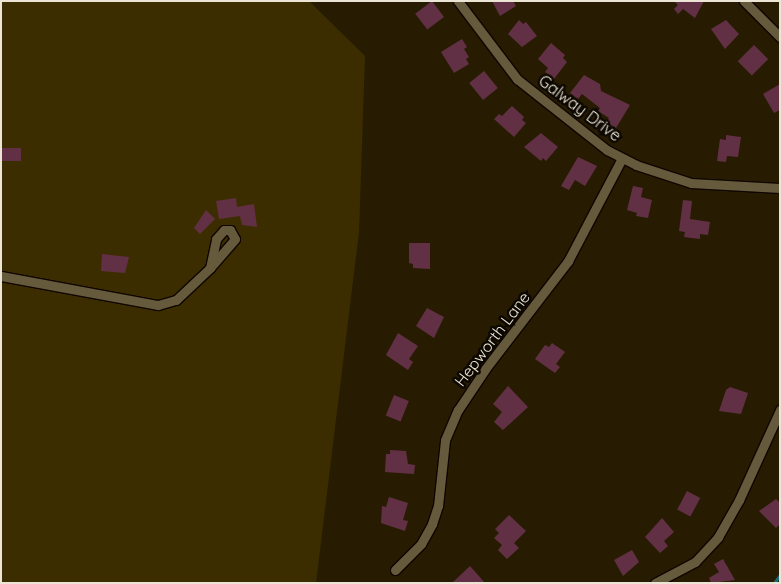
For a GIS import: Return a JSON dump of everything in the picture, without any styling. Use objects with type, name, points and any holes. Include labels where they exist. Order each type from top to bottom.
[{"type":"street","name":"Galway Drive","points":[[458,1],[517,79],[578,129],[622,158],[691,183],[780,188]]},
{"type":"street","points":[[744,1],[780,37]]},
{"type":"street","name":"Hepworth Lane","points":[[395,570],[421,544],[432,524],[438,506],[445,440],[458,410],[486,368],[568,260],[622,158]]},
{"type":"street","points":[[1,276],[158,305],[176,300],[210,268]]},
{"type":"street","points":[[655,583],[695,562],[718,537],[739,500],[780,410]]},
{"type":"shaded area","points":[[1,1],[309,1],[365,56],[359,232],[316,583],[1,583]]},
{"type":"building","points":[[432,1],[444,17],[427,30],[415,14]]},
{"type":"building","points":[[492,1],[513,1],[516,6],[500,16]]},
{"type":"building","points":[[674,1],[704,1],[695,18],[683,9],[678,14],[674,9],[678,5]]},
{"type":"building","points":[[519,20],[523,24],[526,22],[537,36],[522,47],[508,34]]},
{"type":"building","points":[[726,20],[739,34],[725,49],[711,29]]},
{"type":"building","points":[[462,39],[467,47],[464,49],[469,57],[466,59],[469,64],[454,73],[441,52]]},
{"type":"building","points":[[551,43],[565,55],[563,58],[567,62],[554,79],[545,72],[548,68],[538,59]]},
{"type":"building","points":[[754,45],[768,59],[752,75],[738,61]]},
{"type":"building","points":[[484,71],[498,88],[483,100],[469,83]]},
{"type":"building","points":[[584,75],[600,84],[601,91],[630,105],[616,128],[606,122],[609,118],[598,111],[600,108],[582,94],[578,99],[570,93]]},
{"type":"building","points":[[780,84],[780,110],[774,113],[763,94]]},
{"type":"building","points":[[512,106],[524,117],[522,120],[526,123],[514,137],[494,119],[499,114],[502,116]]},
{"type":"building","points":[[541,133],[558,147],[546,161],[543,158],[541,161],[524,147]]},
{"type":"building","points":[[726,135],[741,137],[738,157],[727,156],[726,162],[717,161],[720,139],[726,140]]},
{"type":"building","points":[[1,148],[21,148],[21,161],[1,161]]},
{"type":"building","points":[[578,157],[597,166],[585,186],[575,180],[569,190],[561,186]]},
{"type":"building","points":[[633,186],[643,188],[641,197],[652,200],[648,218],[636,216],[637,213],[627,210]]},
{"type":"building","points":[[236,198],[237,207],[254,204],[257,227],[242,225],[240,216],[219,219],[216,201]]},
{"type":"building","points":[[683,200],[692,201],[690,219],[710,222],[708,235],[700,234],[700,239],[684,237],[685,232],[679,231]]},
{"type":"building","points":[[206,210],[215,219],[200,234],[194,228]]},
{"type":"building","points":[[409,243],[430,243],[430,269],[413,268],[413,264],[409,263]]},
{"type":"building","points":[[102,254],[129,257],[125,273],[101,271]]},
{"type":"building","points":[[427,308],[444,317],[434,338],[416,326]]},
{"type":"building","points":[[398,333],[418,346],[409,359],[413,362],[408,370],[386,355]]},
{"type":"building","points":[[552,343],[565,352],[556,364],[560,367],[555,373],[535,359],[545,345],[549,347]]},
{"type":"building","points":[[508,386],[528,407],[503,430],[494,422],[502,412],[493,404]]},
{"type":"building","points":[[730,387],[748,393],[741,414],[719,411],[726,390]]},
{"type":"building","points":[[394,395],[409,401],[401,421],[386,415]]},
{"type":"building","points":[[390,450],[406,451],[408,464],[415,465],[414,474],[385,472],[386,454],[390,454]]},
{"type":"building","points":[[687,491],[700,498],[690,517],[677,510]]},
{"type":"building","points":[[389,497],[408,503],[403,520],[408,521],[405,531],[381,523],[382,506],[386,507]]},
{"type":"building","points":[[776,499],[780,503],[780,524],[776,528],[759,511]]},
{"type":"building","points":[[509,515],[526,531],[514,543],[519,548],[507,559],[498,550],[502,545],[494,538],[499,533],[495,529]]},
{"type":"building","points":[[662,518],[674,532],[664,541],[668,546],[660,553],[645,537]]},
{"type":"building","points":[[632,550],[639,562],[623,576],[614,560]]},
{"type":"building","points":[[723,559],[735,580],[711,583],[709,578],[719,572],[714,564]]},
{"type":"building","points":[[470,566],[485,583],[452,583]]},
{"type":"waterway","points":[[774,583],[780,575]]}]
